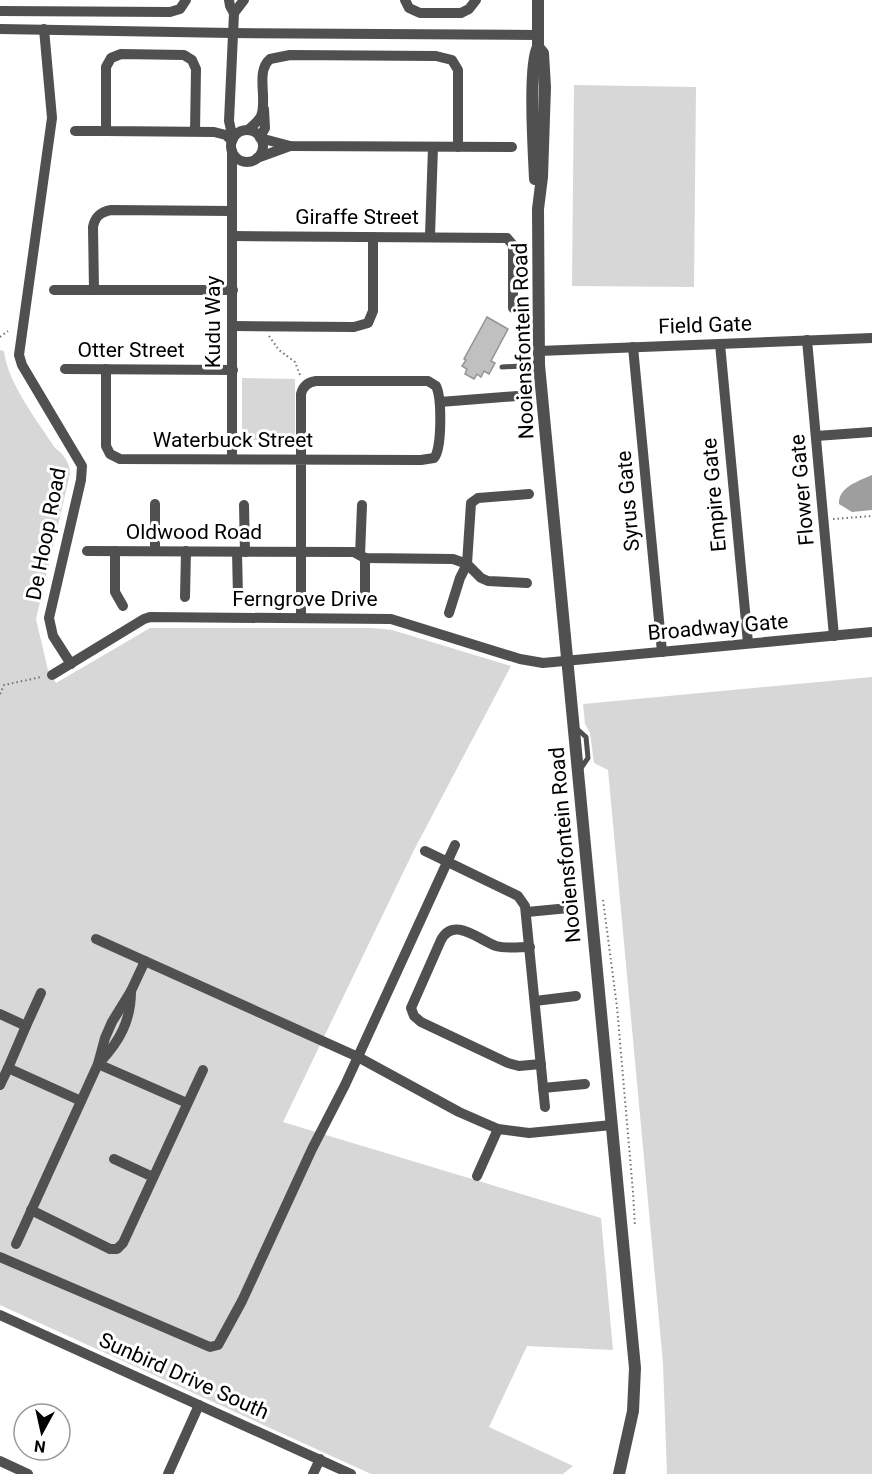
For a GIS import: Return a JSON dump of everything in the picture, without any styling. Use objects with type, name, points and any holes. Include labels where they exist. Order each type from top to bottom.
[{"type":"street","points":[[0,12],[170,12],[180,9],[186,0]]},
{"type":"street","points":[[229,0],[234,13],[244,0]]},
{"type":"street","points":[[407,4],[420,13],[461,13],[469,9],[476,0]]},
{"type":"street","name":"Nooiensfontein Road","points":[[538,0],[538,41],[543,53],[545,87],[542,177],[538,210],[539,365],[635,1368],[633,1411],[619,1474]]},
{"type":"street","name":"Kudu Way","points":[[232,459],[233,186],[229,121],[234,13]]},
{"type":"street","points":[[0,29],[538,41]]},
{"type":"street","name":"De Hoop Road","points":[[44,29],[52,118],[19,355],[22,364],[82,466],[81,480],[49,618],[53,636],[71,664]]},
{"type":"street","points":[[106,131],[106,67],[111,58],[121,54],[184,55],[192,60],[196,69],[195,132]]},
{"type":"street","points":[[250,160],[261,151],[260,138],[266,128],[263,106],[264,67],[267,61],[277,57],[444,57],[454,62],[459,72],[458,147]]},
{"type":"street","points":[[232,144],[237,134],[247,130],[260,117],[263,106]]},
{"type":"street","points":[[231,108],[237,120],[247,130],[260,138],[290,146],[512,147]]},
{"type":"street","points":[[217,132],[229,121]]},
{"type":"street","points":[[75,131],[217,132],[225,135],[239,159],[250,160],[290,146]]},
{"type":"street","points":[[430,237],[433,147]]},
{"type":"street","name":"Kudu Way","points":[[233,186],[238,172],[250,160]]},
{"type":"street","points":[[94,290],[93,227],[95,219],[101,213],[111,210],[232,211]]},
{"type":"street","name":"Giraffe Street","points":[[233,236],[505,237],[512,243],[513,308]]},
{"type":"street","points":[[233,326],[354,327],[368,322],[373,311],[373,237]]},
{"type":"street","points":[[54,290],[233,290]]},
{"type":"street","name":"Field Gate","points":[[539,351],[872,338]]},
{"type":"street","name":"Flower Gate","points":[[807,340],[834,636]]},
{"type":"street","name":"Empire Gate","points":[[720,344],[748,643]]},
{"type":"street","name":"Syrus Gate","points":[[633,347],[662,652]]},
{"type":"street","name":"Otter Street","points":[[65,369],[232,370]]},
{"type":"street","name":"Waterbuck Street","points":[[106,369],[105,442],[112,456],[120,459],[421,460],[434,458],[439,451],[440,402]]},
{"type":"street","points":[[300,618],[302,394],[306,385],[316,381],[428,381],[438,390],[440,402],[517,396]]},
{"type":"street","points":[[816,436],[872,432]]},
{"type":"street","points":[[449,613],[467,564],[469,509],[472,502],[478,498],[529,494]]},
{"type":"street","points":[[155,504],[155,551]]},
{"type":"street","points":[[238,597],[244,505]]},
{"type":"street","points":[[362,505],[364,600]]},
{"type":"street","name":"Oldwood Road","points":[[87,551],[354,552],[363,557],[453,559],[467,564]]},
{"type":"street","points":[[115,551],[115,592],[123,606]]},
{"type":"street","points":[[185,597],[186,551]]},
{"type":"street","points":[[467,564],[481,578],[488,581],[527,583]]},
{"type":"street","name":"Ferngrove Drive","points":[[52,675],[147,618],[395,620],[526,660],[543,663],[567,661]]},
{"type":"street","name":"Broadway Gate","points":[[567,661],[872,632]]},
{"type":"street","points":[[0,1257],[210,1347],[218,1345],[242,1301],[312,1149],[358,1057],[455,845]]},
{"type":"street","points":[[425,851],[518,896],[527,912],[545,1107]]},
{"type":"street","points":[[527,912],[568,908]]},
{"type":"street","points":[[530,947],[505,948],[463,930],[448,931],[441,940],[411,1008],[414,1016],[421,1022],[505,1062],[519,1066],[541,1064]]},
{"type":"street","points":[[96,939],[358,1057],[459,1112],[498,1129],[529,1133],[612,1125]]},
{"type":"street","points":[[16,1244],[98,1064],[112,1022],[131,991],[145,961]]},
{"type":"street","points":[[0,1084],[41,993]]},
{"type":"street","points":[[535,1000],[576,996]]},
{"type":"street","points":[[0,1014],[26,1026]]},
{"type":"street","points":[[98,1064],[187,1103]]},
{"type":"street","points":[[8,1068],[81,1101]]},
{"type":"street","points":[[31,1210],[110,1248],[117,1249],[123,1243],[203,1070]]},
{"type":"street","points":[[543,1088],[585,1084]]},
{"type":"street","points":[[477,1176],[498,1129]]},
{"type":"street","points":[[114,1159],[153,1177]]},
{"type":"street","name":"Sunbird Drive South","points":[[0,1315],[351,1474]]},
{"type":"street","points":[[168,1474],[199,1405]]},
{"type":"street","points":[[313,1474],[320,1459]]},
{"type":"street","points":[[0,1461],[28,1474]]},
{"type":"lane","points":[[502,368],[539,365]]},
{"type":"path","points":[[266,326],[275,346],[296,362],[306,385]]},
{"type":"path","points":[[0,337],[8,331]]},
{"type":"path","points":[[824,519],[872,516]]},
{"type":"path","points":[[0,694],[4,685],[52,675]]},
{"type":"shaded area","points":[[574,85],[696,87],[694,287],[572,286]]},
{"type":"shaded area","points":[[0,350],[4,351],[11,376],[24,401],[55,448],[66,459],[70,470],[36,619],[48,670],[56,683],[150,628],[372,628],[392,630],[511,666],[413,852],[283,1122],[601,1218],[613,1350],[527,1346],[489,1427],[573,1466],[563,1474],[371,1474],[0,1305]]},
{"type":"shaded area","points":[[242,378],[295,379],[295,440],[242,440]]},
{"type":"shaded area","points":[[872,475],[872,510],[852,512],[839,504],[842,493],[846,489]]},
{"type":"shaded area","points":[[872,677],[872,1474],[667,1474],[663,1363],[608,770],[594,763],[583,704]]},
{"type":"building","points":[[487,317],[508,329],[491,361],[495,363],[489,374],[484,371],[481,377],[477,374],[474,379],[465,374],[467,369],[462,366]]}]
